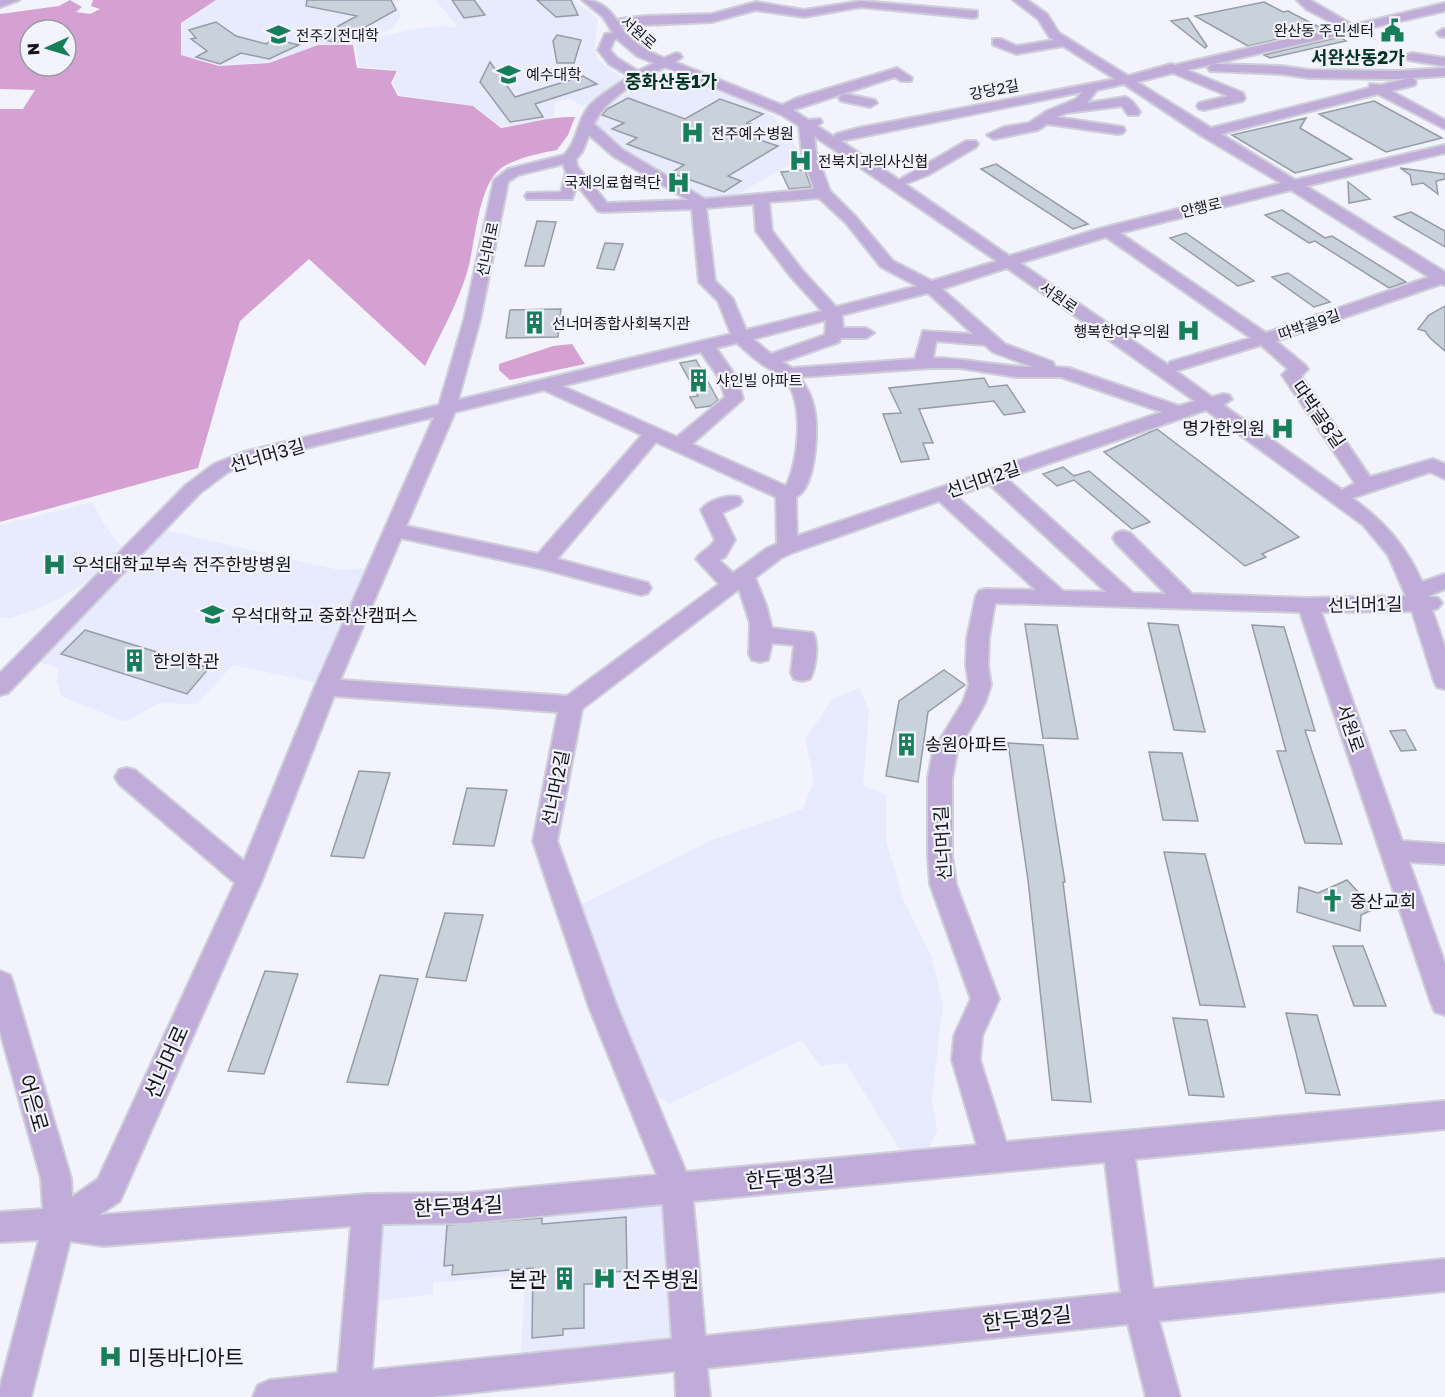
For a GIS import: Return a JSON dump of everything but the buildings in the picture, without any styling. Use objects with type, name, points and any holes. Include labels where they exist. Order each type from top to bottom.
[{"type":"street","points":[[0,4],[13,0]]},
{"type":"street","name":"서원로","points":[[588,0],[622,28],[641,53],[670,60],[791,107],[811,124],[1176,366],[1216,402],[1358,488],[1404,538],[1414,554],[1445,633]]},
{"type":"street","name":"서원로","points":[[599,0],[619,15],[622,28]]},
{"type":"street","points":[[1303,0],[1310,7],[1350,28]]},
{"type":"street","points":[[1440,0],[1445,2]]},
{"type":"street","points":[[1019,1],[1043,17],[1054,35],[1207,133],[1295,186]]},
{"type":"street","points":[[638,76],[613,61],[604,50],[609,37],[640,20],[711,19],[748,7],[759,6],[795,13],[813,13],[843,5],[861,4],[972,14]]},
{"type":"street","name":"강당2길","points":[[809,153],[858,132],[1127,80],[1445,7]]},
{"type":"street","name":"강당2길","points":[[997,42],[1016,50],[1066,42]]},
{"type":"street","name":"강당2길","points":[[1196,52],[1248,68]]},
{"type":"street","points":[[1085,54],[1122,61]]},
{"type":"street","points":[[994,135],[1009,130],[1033,127],[1081,102],[1096,86],[1084,66],[1085,54]]},
{"type":"street","points":[[1412,57],[1445,62]]},
{"type":"street","points":[[532,196],[567,196],[571,165],[592,110],[638,76],[670,60]]},
{"type":"street","points":[[1322,60],[1445,125]]},
{"type":"street","points":[[1136,64],[1154,72]]},
{"type":"street","points":[[1172,68],[1248,68],[1309,74],[1445,73]]},
{"type":"street","points":[[1172,68],[1238,96],[1238,98],[1204,106],[1248,123]]},
{"type":"street","points":[[791,107],[897,72],[902,84]]},
{"type":"street","points":[[1207,133],[1445,73]]},
{"type":"street","points":[[791,107],[879,92]]},
{"type":"street","points":[[846,98],[870,103]]},
{"type":"street","points":[[1062,110],[1125,101],[1133,112]]},
{"type":"street","points":[[1045,120],[1118,130]]},
{"type":"street","points":[[544,384],[786,494],[793,491],[802,473],[807,431],[806,410],[789,374],[768,361],[740,336],[725,299],[707,282],[698,200],[680,187],[657,178],[618,153],[585,124]]},
{"type":"street","points":[[811,124],[809,153],[823,194],[887,264],[931,287],[999,348],[1179,412]]},
{"type":"street","name":"서원로","points":[[836,140],[906,180],[1216,402],[1385,533],[1405,568],[1428,593],[1445,681]]},
{"type":"street","points":[[906,180],[924,174],[954,152],[971,144]]},
{"type":"street","name":"안행로","points":[[1014,259],[1183,211],[1445,149]]},
{"type":"street","points":[[571,165],[603,208],[699,204],[823,194]]},
{"type":"street","name":"선너머로","points":[[59,1224],[109,1190],[249,880],[326,687],[447,409],[472,320],[501,180],[517,171],[571,165]]},
{"type":"street","name":"따박골9길","points":[[1295,186],[1444,278]]},
{"type":"street","points":[[761,199],[764,231],[809,288],[833,313],[834,333],[833,338],[768,361]]},
{"type":"street","points":[[1107,231],[1264,339]]},
{"type":"street","name":"선너머3길","points":[[0,687],[193,489],[221,468],[251,456],[833,313],[931,287],[1014,259]]},
{"type":"street","name":"따박골9길","points":[[1176,366],[1264,339],[1444,278]]},
{"type":"street","points":[[834,333],[866,333]]},
{"type":"street","points":[[923,363],[929,335],[989,340]]},
{"type":"street","name":"따박골8길","points":[[1264,339],[1299,369],[1291,375],[1358,488]]},
{"type":"street","points":[[680,444],[734,399],[734,389],[728,378],[705,346]]},
{"type":"street","points":[[789,374],[923,363],[960,363],[1016,372],[1063,372]]},
{"type":"street","name":"선너머2길","points":[[677,1187],[603,1007],[545,841],[572,705],[738,580],[787,547],[1179,412],[1216,402]]},
{"type":"street","points":[[543,562],[652,435]]},
{"type":"street","points":[[1358,488],[1440,463]]},
{"type":"street","points":[[992,476],[1129,601]]},
{"type":"street","points":[[941,493],[1058,598]]},
{"type":"street","points":[[786,494],[787,547]]},
{"type":"street","points":[[732,501],[711,510],[725,540],[718,552],[706,559],[738,580],[759,611],[762,645],[805,638],[802,673]]},
{"type":"street","points":[[396,530],[543,562],[641,588]]},
{"type":"street","points":[[1123,538],[1188,603]]},
{"type":"street","name":"선너머1길","points":[[996,1158],[966,1060],[968,1036],[985,999],[943,884],[940,778],[945,751],[974,703],[980,685],[976,665],[986,596],[1308,605],[1428,593]]},
{"type":"street","name":"서원로","points":[[1308,605],[1445,1003]]},
{"type":"street","points":[[326,687],[572,705]]},
{"type":"street","points":[[127,777],[249,880]]},
{"type":"street","points":[[1394,851],[1445,854]]},
{"type":"street","name":"어은로","points":[[0,984],[56,1178],[59,1224],[14,1397]]},
{"type":"street","points":[[996,1158],[1445,1115]]},
{"type":"street","points":[[1118,1146],[1139,1306],[1163,1397]]},
{"type":"street","name":"한두평3길","points":[[548,1200],[996,1158]]},
{"type":"street","points":[[677,1187],[693,1397]]},
{"type":"street","name":"한두평4길","points":[[59,1224],[102,1231],[369,1209],[467,1208],[548,1200]]},
{"type":"street","points":[[353,1392],[369,1209]]},
{"type":"street","points":[[0,1227],[59,1224]]},
{"type":"street","name":"한두평2길","points":[[689,1354],[1445,1275]]},
{"type":"street","points":[[270,1397],[353,1392],[689,1354]]},
{"type":"shaded area","points":[[70,0],[82,7],[76,12],[90,14],[100,9],[91,6],[93,0],[216,0],[181,23],[181,55],[219,66],[269,63],[318,45],[353,45],[357,68],[397,71],[391,83],[398,96],[473,106],[501,128],[547,119],[575,117],[568,135],[557,150],[526,157],[502,167],[491,181],[481,204],[464,281],[425,366],[309,259],[240,321],[198,468],[0,522],[0,109],[23,109],[35,90],[0,89],[0,14],[59,6]]},
{"type":"shaded area","name":"전주기전대학","points":[[218,0],[395,0],[401,16],[392,28],[353,45],[318,45],[269,62],[219,65],[181,55],[182,23]]},
{"type":"shaded area","name":"예수대학","points":[[436,0],[574,0],[598,19],[596,55],[602,63],[620,77],[623,87],[584,107],[571,99],[555,102],[554,116],[501,127],[474,106],[400,95],[393,83],[399,70],[359,67],[356,45],[372,38],[421,28],[443,26],[458,28]]},
{"type":"shaded area","name":"전주예수병원","points":[[662,72],[740,99],[774,116],[803,157],[735,196],[705,200],[665,179],[610,142],[591,123],[591,114]]},
{"type":"shaded area","points":[[572,344],[585,364],[510,380],[499,370],[499,364],[553,346]]},
{"type":"shaded area","name":"우석대학교부속 전주한방병원","points":[[93,502],[104,525],[124,550],[93,578],[58,599],[32,611],[10,618],[0,618],[0,525]]},
{"type":"shaded area","name":"우석대학교 중화산캠퍼스","points":[[164,530],[339,570],[366,568],[317,683],[233,665],[196,704],[159,703],[125,722],[61,696],[57,680],[58,668],[35,661]]},
{"type":"shaded area","points":[[859,688],[869,710],[863,786],[886,794],[886,841],[903,899],[932,958],[943,1003],[932,1099],[937,1130],[927,1154],[906,1157],[846,1063],[820,1066],[802,1040],[669,1104],[643,1085],[578,906],[712,840],[803,809],[814,780],[805,739],[833,699]]},
{"type":"shaded area","name":"전주병원","points":[[677,1196],[689,1354],[520,1371],[525,1275],[433,1283],[433,1294],[361,1303],[368,1223]]},
{"type":"place","name":"완산동 주민센터","points":[[1392,30]]},
{"type":"place","name":"전주기전대학","points":[[278,35]]},
{"type":"place","name":"예수대학","points":[[508,74]]},
{"type":"place","name":"전주예수병원","points":[[693,133]]},
{"type":"place","name":"전북치과의사신협","points":[[800,161]]},
{"type":"place","name":"국제의료협력단","points":[[679,182]]},
{"type":"place","name":"선너머종합사회복지관","points":[[534,323]]},
{"type":"place","name":"행복한여우의원","points":[[1188,331]]},
{"type":"place","name":"샤인빌 아파트","points":[[698,380]]},
{"type":"place","name":"명가한의원","points":[[1283,428]]},
{"type":"place","name":"우석대학교부속 전주한방병원","points":[[54,564]]},
{"type":"place","name":"우석대학교 중화산캠퍼스","points":[[213,615]]},
{"type":"place","name":"한의학관","points":[[135,661]]},
{"type":"place","name":"송원아파트","points":[[907,744]]},
{"type":"place","name":"중산교회","points":[[1332,901]]},
{"type":"place","name":"본관","points":[[565,1279]]},
{"type":"place","name":"전주병원","points":[[604,1279]]},
{"type":"place","name":"미동바디아트","points":[[110,1357]]},
{"type":"district","name":"서완산동2가","points":[[1358,57]]},
{"type":"district","name":"중화산동1가","points":[[671,81]]}]
